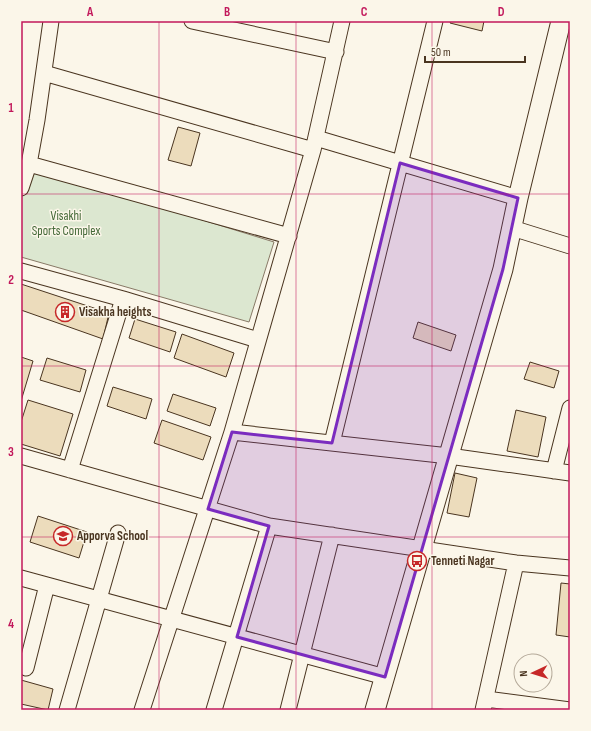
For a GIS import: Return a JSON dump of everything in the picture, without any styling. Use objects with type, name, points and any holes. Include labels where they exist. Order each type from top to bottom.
[{"type":"main road","points":[[375,710],[503,269],[518,198],[561,21]]},
{"type":"street","points":[[21,188],[29,164],[44,73],[50,21]]},
{"type":"street","points":[[192,21],[336,52]]},
{"type":"street","points":[[142,710],[232,432],[289,236],[315,144],[342,21]]},
{"type":"street","points":[[332,443],[435,21]]},
{"type":"street","points":[[44,73],[315,144],[400,163],[518,198]]},
{"type":"street","points":[[29,164],[289,236]]},
{"type":"street","points":[[512,228],[570,246]]},
{"type":"street","points":[[21,271],[123,299],[258,340]]},
{"type":"street","points":[[70,470],[123,299]]},
{"type":"street","points":[[554,471],[570,408]]},
{"type":"street","points":[[232,432],[448,456],[570,473]]},
{"type":"street","points":[[21,456],[269,526],[422,550],[516,563],[570,568]]},
{"type":"street","points":[[214,710],[269,526]]},
{"type":"street","points":[[66,710],[118,533]]},
{"type":"street","points":[[288,710],[332,535]]},
{"type":"street","points":[[516,563],[484,704],[570,710]]},
{"type":"street","points":[[21,578],[384,677]]},
{"type":"street","points":[[26,668],[47,585]]},
{"type":"highlighted area","points":[[400,163],[518,198],[503,269],[385,677],[237,637],[269,526],[208,509],[232,432],[332,443]]},
{"type":"green space","name":"Visakhi Sports Complex","points":[[27,166],[274,242],[249,322],[21,257],[21,190]]},
{"type":"building","points":[[451,21],[484,21],[482,31],[450,23]]},
{"type":"building","points":[[178,127],[200,133],[191,166],[168,160]]},
{"type":"building","name":"Visakha heights","points":[[21,284],[109,313],[103,339],[21,310]]},
{"type":"building","points":[[135,319],[176,332],[170,352],[129,338]]},
{"type":"building","points":[[418,322],[456,335],[451,351],[413,338]]},
{"type":"building","points":[[182,334],[234,353],[226,377],[174,358]]},
{"type":"building","points":[[21,357],[33,361],[21,401]]},
{"type":"building","points":[[47,358],[86,370],[80,392],[40,380]]},
{"type":"building","points":[[530,362],[559,371],[554,388],[524,379]]},
{"type":"building","points":[[113,387],[152,399],[146,419],[107,406]]},
{"type":"building","points":[[173,394],[216,408],[210,426],[167,411]]},
{"type":"building","points":[[28,400],[73,414],[60,456],[21,444],[21,422]]},
{"type":"building","points":[[516,410],[546,417],[538,457],[507,451]]},
{"type":"building","points":[[162,420],[211,437],[203,460],[154,443]]},
{"type":"building","points":[[455,473],[477,478],[469,517],[447,513]]},
{"type":"building","points":[[38,516],[87,532],[79,558],[30,542]]},
{"type":"building","points":[[561,583],[570,584],[570,637],[556,635]]},
{"type":"building","points":[[21,680],[53,689],[48,710],[21,704]]},
{"type":"place","name":"Visakha heights","points":[[65,312]]},
{"type":"place","name":"Apporva School","points":[[63,536]]},
{"type":"place","name":"Tenneti Nagar","points":[[417,561]]}]
